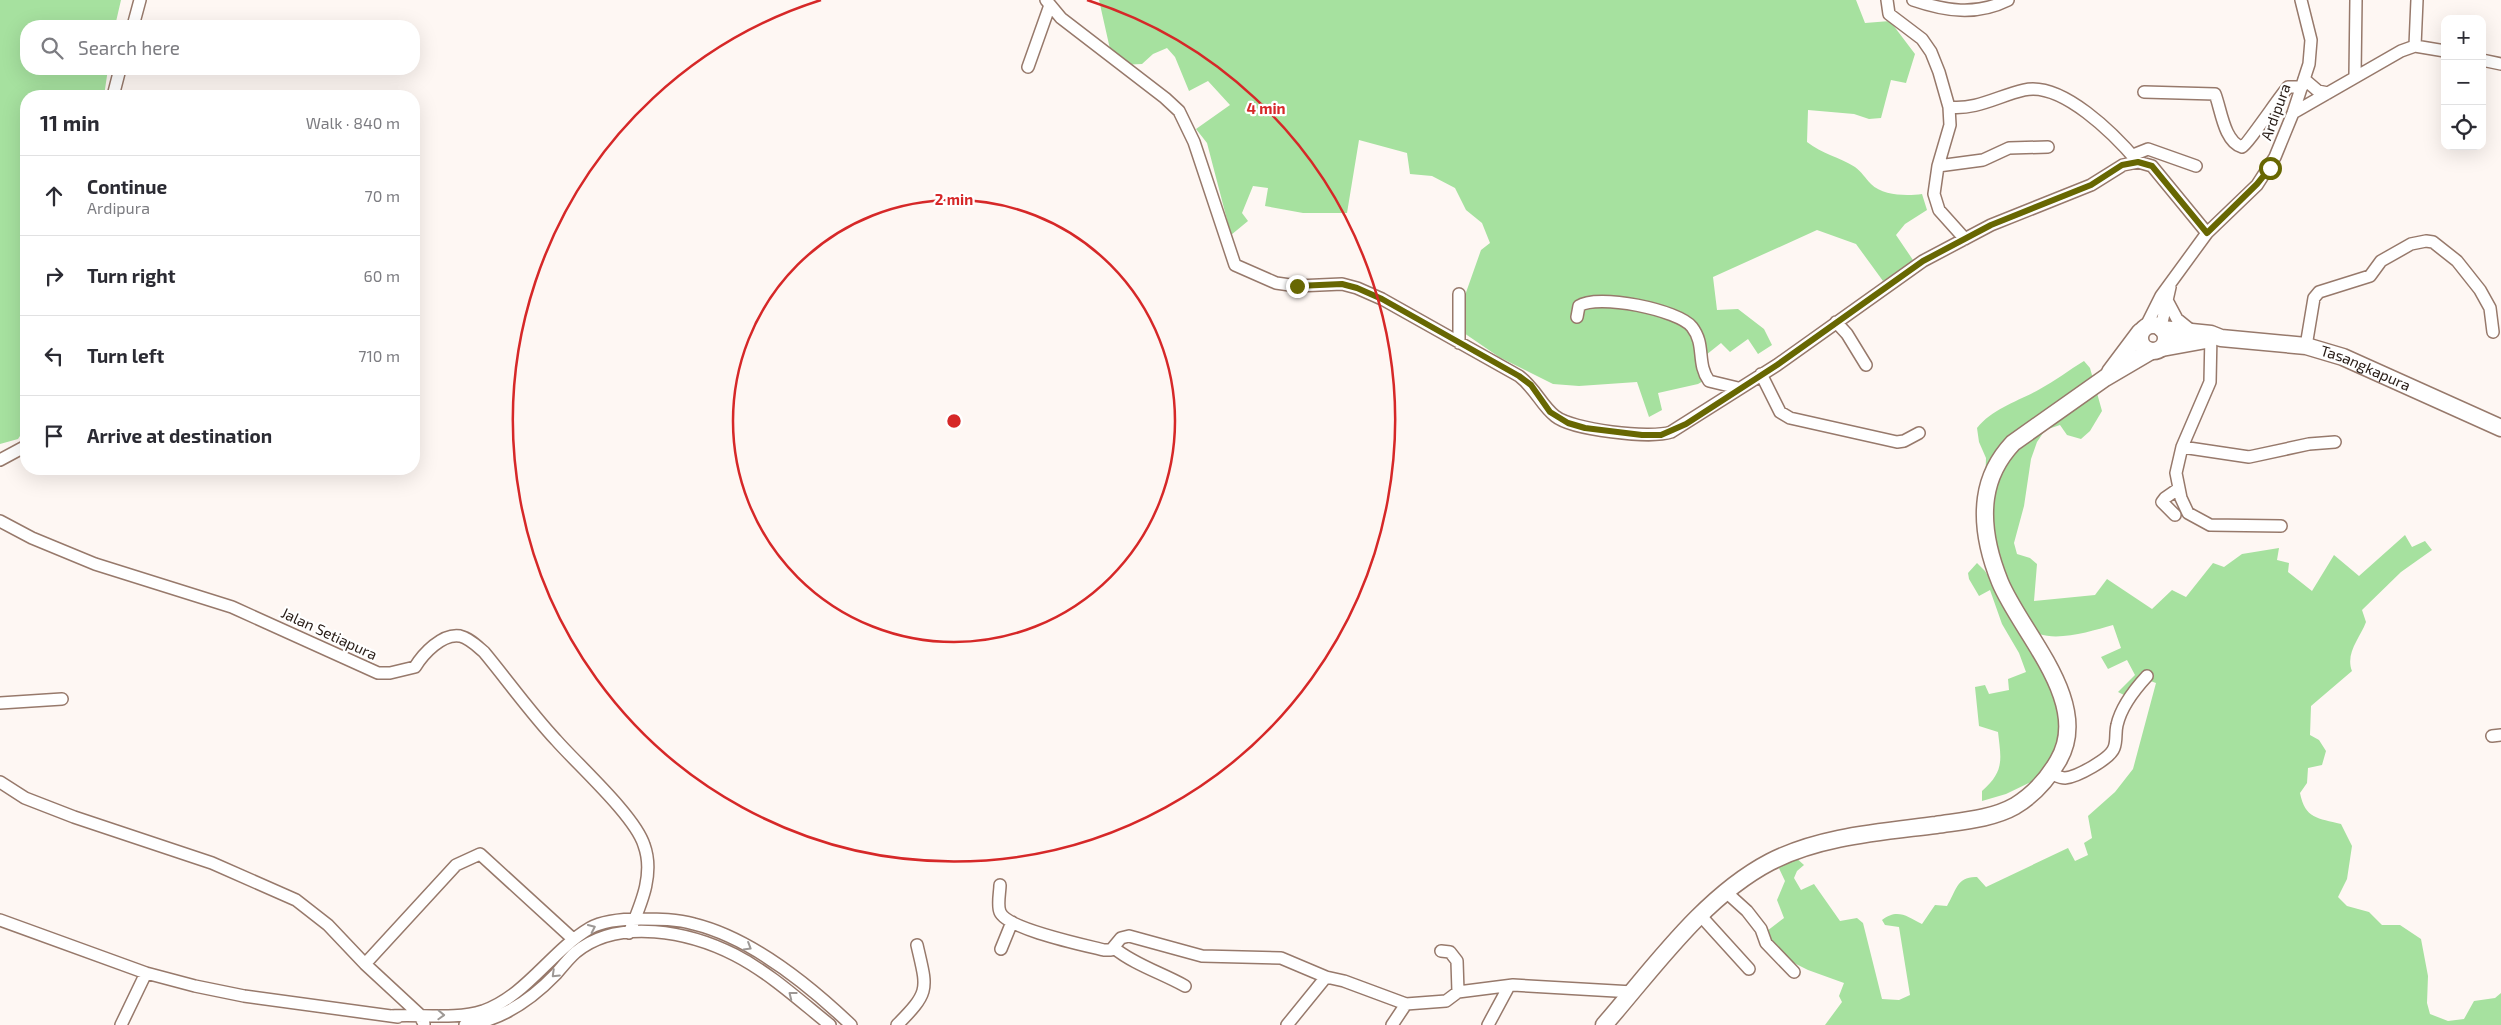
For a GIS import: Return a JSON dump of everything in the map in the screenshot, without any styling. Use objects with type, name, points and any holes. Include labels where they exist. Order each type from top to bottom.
[{"type":"highway","name":"Tasangkapura","points":[[2152,329],[2193,332],[2214,337],[2306,346],[2343,356],[2501,428]]},
{"type":"highway","points":[[1608,1024],[1633,992],[1700,915],[1746,876],[1772,861],[1819,845],[1992,814],[2013,807],[2032,794],[2050,773],[2060,759],[2065,745],[2067,711],[2056,681],[2000,583],[1988,550],[1985,509],[1988,486],[2003,454],[2026,432],[2105,378],[2157,349],[2166,340],[2152,329]]},
{"type":"highway","points":[[2152,329],[2141,344],[2157,349]]},
{"type":"highway","points":[[2105,378],[2152,329]]},
{"type":"highway","name":"Tasangkapura","points":[[2157,349],[2214,337]]},
{"type":"street","points":[[134,20],[140,0]]},
{"type":"street","points":[[1887,0],[1889,14],[1922,39],[1931,52],[1949,107],[1950,125],[1935,182],[1936,202],[1939,210],[1965,239]]},
{"type":"street","points":[[1913,0],[1957,11],[1987,8],[2008,0]]},
{"type":"street","name":"Ardipura","points":[[2152,329],[2161,296],[2207,233],[2266,174],[2275,157],[2293,113],[2308,64],[2311,40],[2301,0]]},
{"type":"street","points":[[2356,0],[2356,76]]},
{"type":"street","points":[[2415,46],[2417,0]]},
{"type":"street","points":[[1028,67],[1048,3]]},
{"type":"street","points":[[1048,3],[1061,18],[1165,98],[1179,111],[1194,142],[1236,265],[1276,284],[1297,286],[1342,284],[1357,288],[1382,299],[1531,385],[1556,418],[1585,428],[1642,435],[1661,435],[1686,424],[1923,261],[1991,225],[2091,185],[2148,148],[2196,166]]},
{"type":"street","points":[[2293,113],[2328,94],[2389,56],[2415,46],[2441,50]]},
{"type":"street","points":[[2486,61],[2501,64]]},
{"type":"street","points":[[115,90],[119,75]]},
{"type":"street","points":[[2144,92],[2215,94],[2232,140],[2242,146],[2250,140],[2262,120],[2288,87],[2303,83],[2328,94]]},
{"type":"street","points":[[1949,107],[1983,105],[2028,89],[2049,91],[2064,98],[2104,127],[2135,158],[2152,166],[2207,233]]},
{"type":"street","points":[[1938,166],[1983,160],[2009,148],[2048,147]]},
{"type":"street","points":[[2306,346],[2314,298],[2318,292],[2370,276],[2386,258],[2411,244],[2426,241],[2433,242],[2456,261],[2469,275],[2490,308],[2493,332]]},
{"type":"street","name":"Ardipura","points":[[2152,329],[2168,302],[2170,286]]},
{"type":"street","points":[[1459,294],[1459,343]]},
{"type":"street","points":[[1577,317],[1580,306],[1585,302],[1595,300],[1627,304],[1684,319],[1693,328],[1700,342],[1700,364],[1703,373],[1709,381],[1738,388]]},
{"type":"street","points":[[2168,302],[2177,319],[2193,332]]},
{"type":"street","points":[[1836,322],[1847,334],[1866,365]]},
{"type":"street","points":[[2214,337],[2210,382],[2182,447],[2176,473],[2178,489],[2188,514],[2210,525],[2281,526]]},
{"type":"street","points":[[1761,374],[1780,412],[1790,418],[1897,442],[1904,441],[1919,433]]},
{"type":"street","points":[[2182,447],[2249,457],[2309,444],[2335,442]]},
{"type":"street","points":[[0,460],[20,449]]},
{"type":"street","points":[[2175,515],[2162,502],[2178,489]]},
{"type":"street","name":"Jalan Setiapura","points":[[0,521],[32,538],[95,564],[232,607],[378,673],[390,673],[415,667],[424,654],[446,639],[459,636],[470,640],[484,652],[554,739],[634,825],[644,845],[647,864],[646,884],[629,933]]},
{"type":"street","points":[[2050,773],[2065,778],[2107,757],[2114,750],[2121,714],[2136,688],[2147,676]]},
{"type":"street","points":[[0,703],[62,699]]},
{"type":"street","points":[[0,782],[25,798],[95,826],[212,863],[281,891],[311,910],[328,924],[365,964],[426,1021]]},
{"type":"street","points":[[365,964],[456,865],[480,854],[573,940]]},
{"type":"street","points":[[1000,885],[998,910],[1003,918],[1081,944],[1104,950],[1114,948],[1121,938],[1129,936],[1202,956],[1281,958],[1326,977],[1344,981],[1406,1004],[1446,1001],[1458,992],[1509,986],[1530,985],[1633,992]]},
{"type":"street","points":[[1726,892],[1747,911],[1761,929],[1766,943],[1794,972]]},
{"type":"street","points":[[1700,915],[1749,969]]},
{"type":"street","points":[[0,920],[146,973],[244,996],[426,1021],[482,1011],[507,997],[533,978],[573,940],[592,927],[634,919],[692,923],[735,940],[785,970],[852,1025]]},
{"type":"street","points":[[1001,949],[1012,922]]},
{"type":"street","points":[[465,1025],[484,1023],[507,1013],[554,976],[576,952],[603,937],[645,931],[707,944],[735,955],[761,971],[830,1025]]},
{"type":"street","points":[[897,1025],[923,995],[925,988],[917,945]]},
{"type":"street","points":[[1114,948],[1133,962],[1162,973],[1185,986]]},
{"type":"street","points":[[1441,951],[1450,952],[1457,961],[1458,992]]},
{"type":"street","points":[[121,1025],[146,973]]},
{"type":"street","points":[[1287,1025],[1326,977]]},
{"type":"street","points":[[1488,1025],[1509,986]]},
{"type":"street","points":[[1392,1025],[1406,1004]]},
{"type":"green space","points":[[0,0],[121,0],[116,20],[20,20],[20,75],[107,75],[105,90],[20,90],[20,436],[18,439],[0,444]]},
{"type":"green space","points":[[1099,0],[1856,0],[1865,23],[1890,21],[1915,54],[1906,83],[1891,80],[1881,118],[1869,119],[1854,114],[1808,110],[1807,142],[1819,150],[1855,167],[1871,184],[1882,191],[1902,195],[1922,194],[1927,210],[1905,224],[1896,235],[1915,263],[1883,281],[1856,244],[1817,230],[1713,277],[1717,310],[1738,309],[1764,329],[1772,345],[1758,354],[1748,339],[1730,352],[1721,343],[1696,363],[1705,380],[1698,384],[1658,393],[1662,410],[1649,417],[1637,382],[1579,386],[1553,384],[1499,357],[1464,333],[1463,301],[1481,250],[1490,243],[1482,223],[1466,210],[1455,188],[1432,176],[1410,174],[1407,153],[1359,140],[1347,213],[1303,213],[1265,206],[1268,188],[1253,186],[1242,213],[1248,221],[1231,235],[1207,143],[1196,129],[1230,105],[1208,81],[1189,91],[1175,57],[1167,48],[1153,54],[1142,64],[1120,65],[1110,49]]},
{"type":"green space","points":[[2084,361],[2090,368],[2102,411],[2090,431],[2081,439],[2067,435],[2060,425],[2045,430],[2037,442],[2031,459],[2024,506],[2014,543],[2017,554],[2030,558],[2037,564],[2034,601],[2095,595],[2107,579],[2152,609],[2172,590],[2186,597],[2213,563],[2224,567],[2242,554],[2279,548],[2277,560],[2289,563],[2288,572],[2312,591],[2334,555],[2359,576],[2405,535],[2412,547],[2425,541],[2432,550],[2401,572],[2362,610],[2366,622],[2350,658],[2352,671],[2311,706],[2310,735],[2319,740],[2326,751],[2322,765],[2308,768],[2307,783],[2300,793],[2302,802],[2309,813],[2341,824],[2352,846],[2347,879],[2338,897],[2347,906],[2369,912],[2382,925],[2400,925],[2421,939],[2428,976],[2427,1003],[2430,1014],[2448,1021],[2464,1019],[2474,1001],[2495,998],[2501,993],[2501,1025],[1825,1025],[1842,1002],[1839,996],[1844,983],[1808,970],[1775,950],[1767,931],[1784,918],[1777,900],[1785,881],[1776,862],[1794,856],[1804,865],[1797,871],[1794,878],[1801,890],[1814,884],[1840,921],[1857,918],[1863,923],[1882,999],[1899,1000],[1910,995],[1899,927],[1885,925],[1882,920],[1887,916],[1902,914],[1922,924],[1935,905],[1947,906],[1958,886],[1965,879],[1977,877],[1986,887],[2068,848],[2075,861],[2088,855],[2084,843],[2092,838],[2088,816],[2115,792],[2133,769],[2156,683],[2142,678],[2128,697],[2118,692],[2135,675],[2127,660],[2108,669],[2101,657],[2121,648],[2113,625],[2066,636],[2039,634],[2030,641],[2055,681],[2063,739],[2041,777],[2006,794],[1982,801],[1982,791],[1998,771],[2000,750],[1998,732],[1979,726],[1975,687],[1985,685],[1989,694],[2009,690],[2008,679],[2026,672],[2019,653],[2002,624],[1990,590],[1979,596],[1969,579],[1968,573],[1977,563],[1985,571],[1996,589],[1983,553],[1986,458],[1979,442],[1977,428],[1998,410],[2046,386]]},
{"type":"route","points":[[1297,286],[1342,284],[1357,288],[1382,299],[1519,376],[1531,385],[1556,418],[1585,428],[1654,436],[1671,432],[1686,424],[1740,387],[1777,365],[1923,261],[1991,225],[2091,185],[2122,165],[2138,162],[2152,166],[2207,233],[2257,184],[2270,168]]}]
